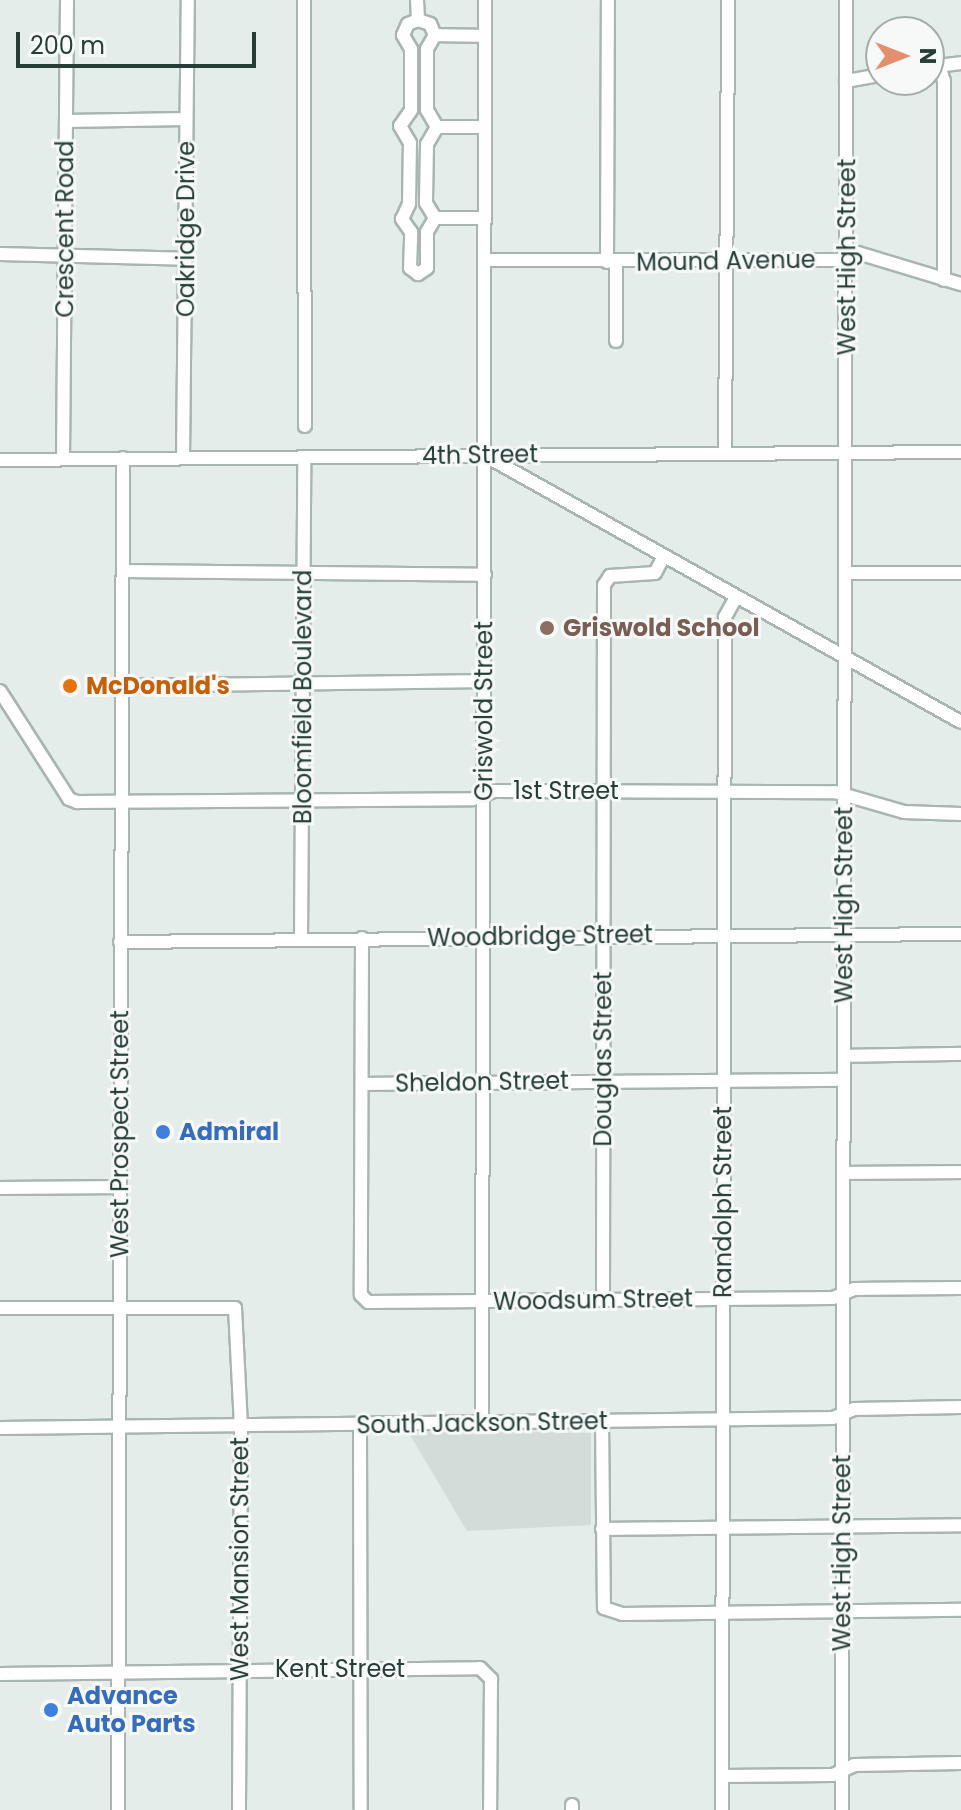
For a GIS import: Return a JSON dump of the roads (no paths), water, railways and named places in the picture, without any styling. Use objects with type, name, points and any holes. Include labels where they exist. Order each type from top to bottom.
[{"type":"street","name":"Crescent Road","points":[[63,458],[67,0]]},
{"type":"street","name":"Oakridge Drive","points":[[183,458],[188,0]]},
{"type":"street","points":[[304,0],[305,426]]},
{"type":"street","points":[[417,0],[418,20]]},
{"type":"street","name":"Griswold Street","points":[[482,1423],[485,0]]},
{"type":"street","points":[[608,0],[611,262],[616,341]]},
{"type":"street","points":[[725,453],[728,0]]},
{"type":"street","name":"West High Street","points":[[842,1810],[848,452],[846,0]]},
{"type":"street","points":[[435,35],[430,24],[418,20],[408,24],[403,35],[411,49],[411,110],[400,126],[410,143],[409,204],[402,219],[411,232],[410,268],[418,274],[427,268],[427,232],[435,218]]},
{"type":"street","points":[[435,35],[485,36]]},
{"type":"street","points":[[435,35],[427,49],[427,110],[437,127]]},
{"type":"street","points":[[411,49],[427,49]]},
{"type":"street","points":[[846,81],[865,78]]},
{"type":"street","points":[[944,96],[944,280]]},
{"type":"street","points":[[411,110],[427,110]]},
{"type":"street","points":[[66,121],[186,119]]},
{"type":"street","points":[[437,127],[485,127]]},
{"type":"street","points":[[435,218],[426,203],[427,144],[437,127]]},
{"type":"street","points":[[410,143],[427,144]]},
{"type":"street","points":[[945,176],[961,176]]},
{"type":"street","points":[[409,204],[426,203]]},
{"type":"street","points":[[435,218],[485,218]]},
{"type":"street","points":[[411,232],[427,232]]},
{"type":"street","name":"Mound Avenue","points":[[486,260],[728,260],[848,257],[858,253],[961,284]]},
{"type":"street","points":[[0,254],[186,259]]},
{"type":"street","name":"4th Street","points":[[0,460],[961,452]]},
{"type":"street","points":[[486,456],[663,558],[961,722]]},
{"type":"street","name":"Bloomfield Boulevard","points":[[301,938],[304,457]]},
{"type":"street","name":"West Prospect Street","points":[[118,1810],[123,458]]},
{"type":"street","name":"Douglas Street","points":[[603,1299],[605,580],[655,573],[663,558]]},
{"type":"street","points":[[123,571],[304,576],[485,575]]},
{"type":"street","points":[[846,573],[961,573]]},
{"type":"street","name":"Randolph Street","points":[[722,1810],[725,617],[736,597]]},
{"type":"street","points":[[122,686],[282,686],[304,681],[483,681]]},
{"type":"street","name":"1st Street","points":[[0,691],[69,799],[122,802],[303,800],[604,791],[725,791],[845,794],[904,812],[961,814]]},
{"type":"street","name":"Woodbridge Street","points":[[120,942],[483,936],[961,934]]},
{"type":"street","points":[[362,938],[362,1084]]},
{"type":"street","points":[[844,1056],[961,1054]]},
{"type":"street","name":"Sheldon Street","points":[[362,1084],[843,1080]]},
{"type":"street","name":"Woodsum Street","points":[[362,1084],[361,1295],[368,1302],[723,1298],[843,1294],[854,1289],[961,1288]]},
{"type":"street","points":[[843,1173],[961,1172]]},
{"type":"street","points":[[0,1188],[120,1187]]},
{"type":"street","points":[[0,1308],[119,1307]]},
{"type":"street","name":"West Mansion Street","points":[[119,1307],[235,1308],[241,1426],[239,1810]]},
{"type":"street","name":"South Jackson Street","points":[[0,1428],[833,1418],[843,1412],[961,1407]]},
{"type":"street","points":[[602,1421],[604,1608],[622,1614],[961,1610]]},
{"type":"street","points":[[360,1425],[361,1810]]},
{"type":"street","points":[[602,1529],[961,1525]]},
{"type":"street","name":"Kent Street","points":[[0,1674],[240,1670],[486,1671],[491,1679],[490,1810]]},
{"type":"street","points":[[722,1776],[833,1775],[842,1769],[961,1763]]},
{"type":"place","name":"Griswold School","points":[[547,628]]},
{"type":"place","name":"McDonald's","points":[[70,686]]},
{"type":"place","name":"Admiral","points":[[163,1132]]},
{"type":"place","name":"Advance Auto Parts","points":[[51,1710]]}]
